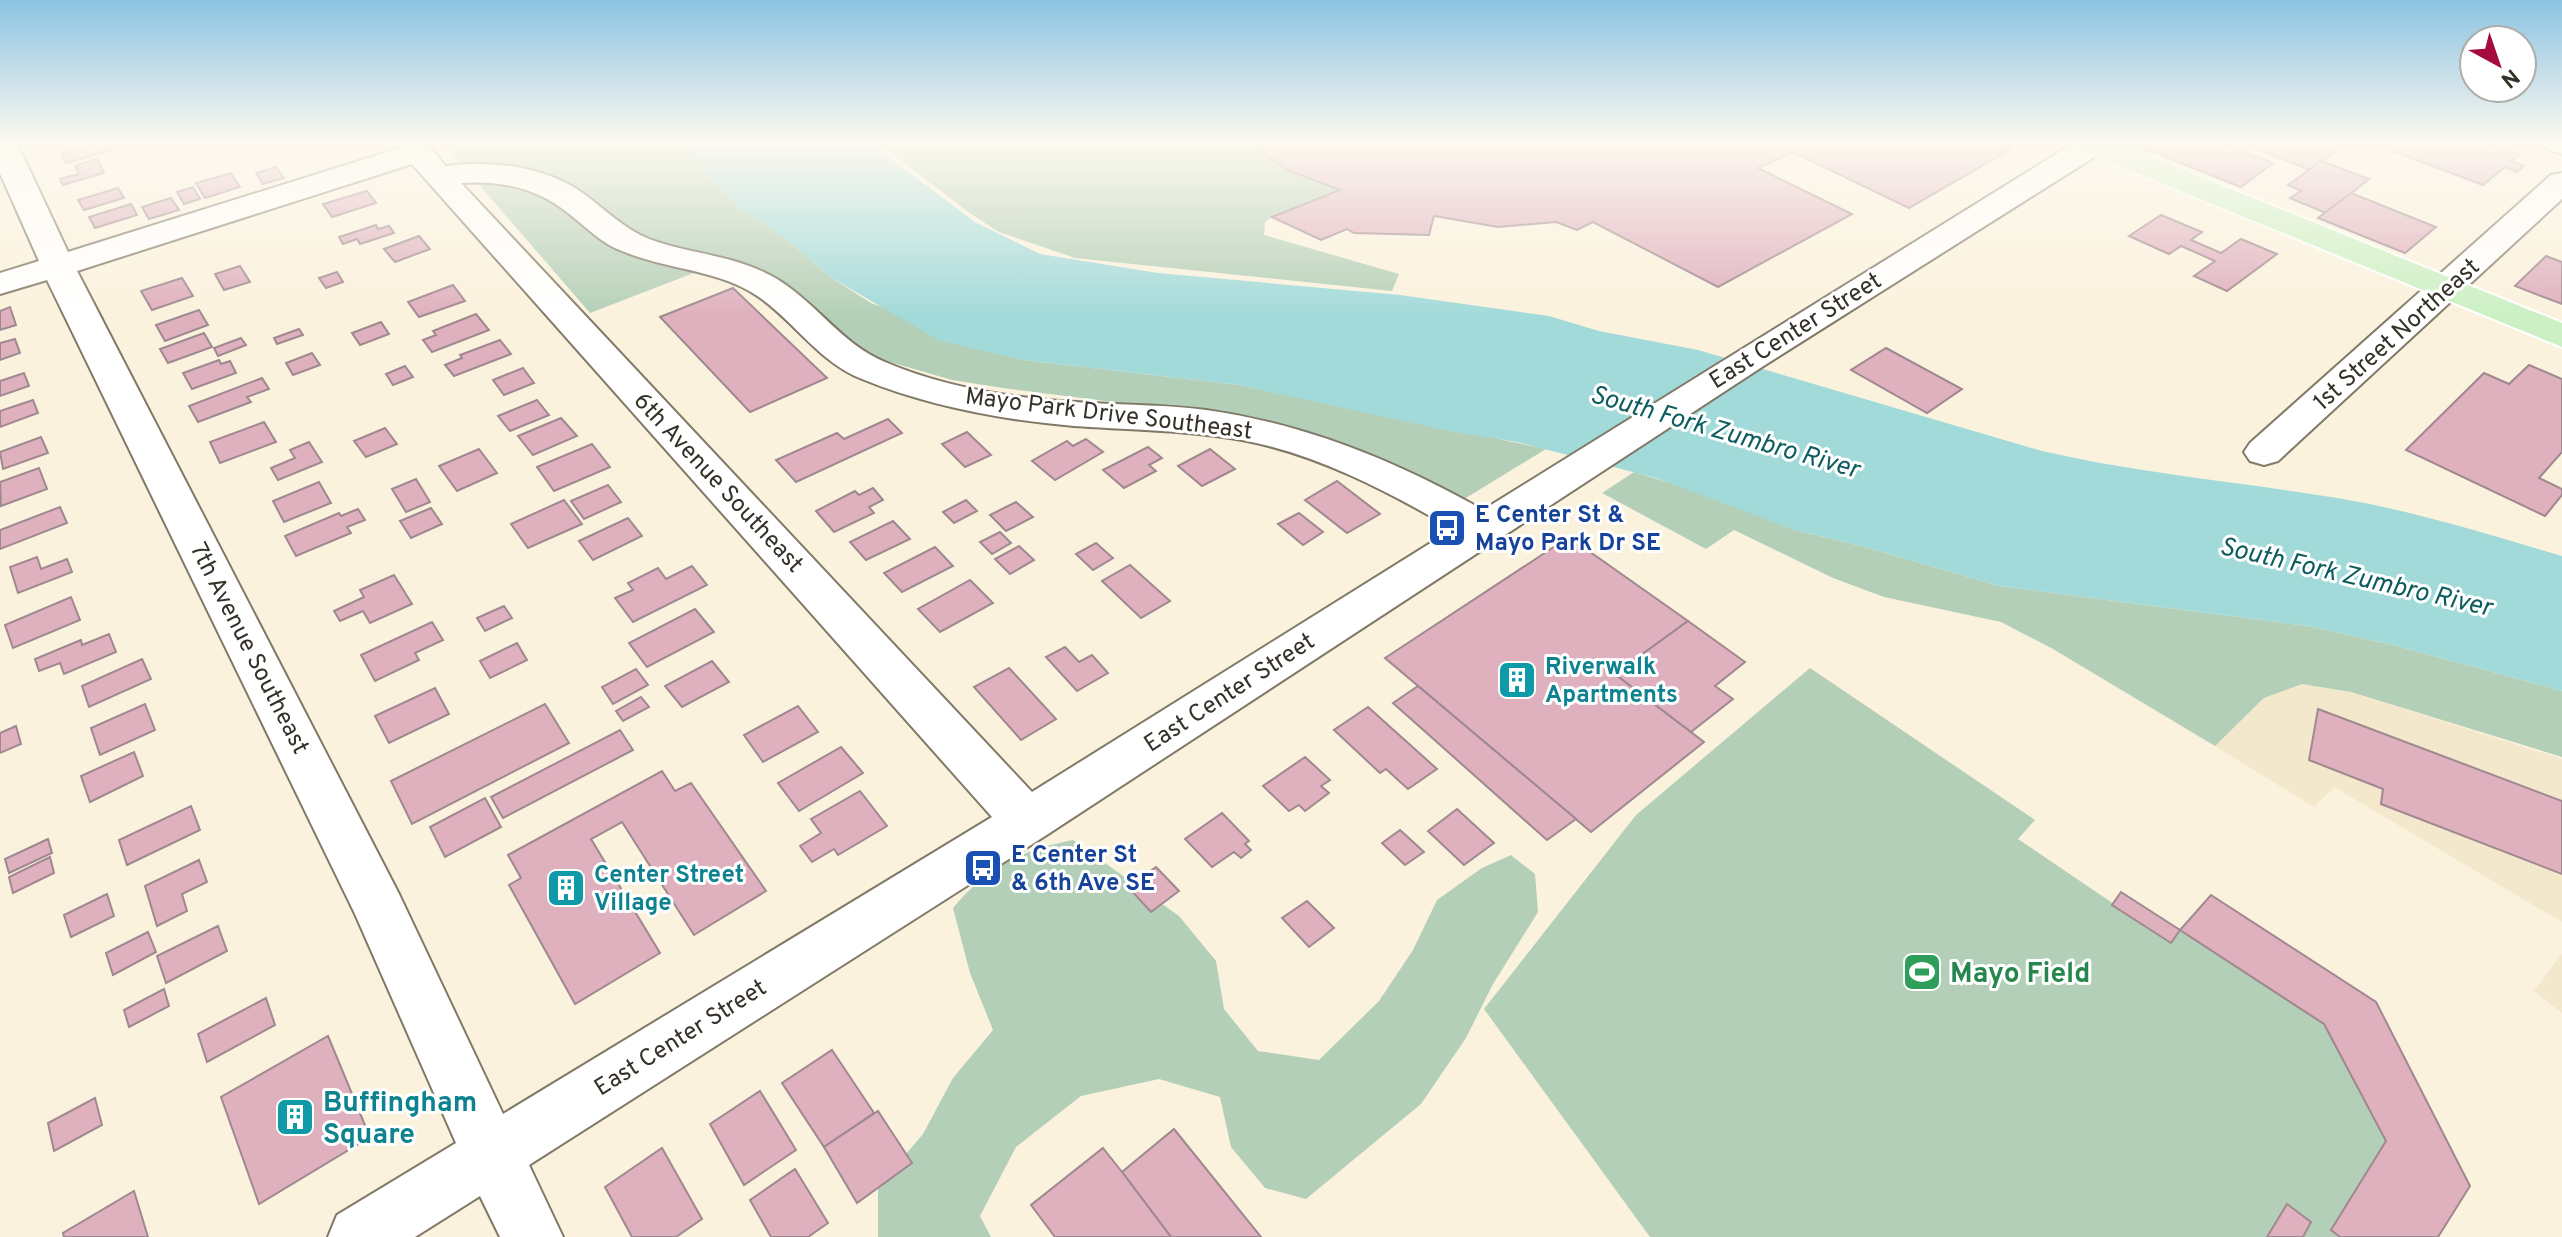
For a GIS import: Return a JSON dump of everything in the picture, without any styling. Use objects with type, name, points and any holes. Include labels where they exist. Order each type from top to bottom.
[{"type":"main road","points":[[2231,201],[2562,336]]},
{"type":"street","name":"7th Avenue Southeast","points":[[28,201],[58,266],[374,896],[491,1155],[532,1237]]},
{"type":"street","name":"Mayo Park Drive Southeast","points":[[0,284],[277,201]]},
{"type":"street","name":"6th Avenue Southeast","points":[[463,201],[1027,821]]},
{"type":"street","name":"Mayo Park Drive Southeast","points":[[570,201],[603,228],[634,245],[755,280],[783,299],[840,352],[868,369],[916,385],[1055,412],[1205,422],[1278,435],[1334,451],[1381,470],[1485,529]]},
{"type":"street","name":"East Center Street","points":[[359,1237],[1027,821],[1752,357],[2002,201]]},
{"type":"street","name":"1st Street Northeast","points":[[2264,452],[2542,201]]},
{"type":"shaded area","points":[[2302,684],[2351,692],[2562,759],[2562,922],[2334,787],[2314,807],[2215,746],[2265,698]]},
{"type":"shaded area","points":[[2562,954],[2562,1013],[2534,991]]},
{"type":"green space","points":[[493,201],[732,201],[790,242],[830,277],[871,303],[1023,360],[1239,385],[1546,449],[1456,504],[1209,414],[952,380],[883,360],[847,340],[777,285],[699,271],[590,313]]},
{"type":"green space","points":[[954,201],[1313,201],[1272,217],[1265,222],[1264,235],[1399,274],[1392,291],[1075,258],[999,232]]},
{"type":"green space","points":[[1634,472],[1694,490],[1795,530],[1999,586],[2308,626],[2393,645],[2562,691],[2562,757],[2351,692],[2302,684],[2264,698],[2215,746],[2053,649],[2001,622],[1884,597],[1833,578],[1734,530],[1706,549],[1602,493]]},
{"type":"green space","name":"Mayo Field","points":[[1810,668],[2035,820],[2018,839],[2170,942],[2211,895],[2376,1002],[2470,1186],[2438,1237],[1650,1237],[1484,1009],[1636,815]]},
{"type":"green space","points":[[1073,840],[1179,916],[1216,961],[1224,1009],[1258,1051],[1319,1060],[1379,1001],[1413,950],[1437,900],[1482,868],[1511,855],[1535,874],[1538,912],[1493,984],[1466,1038],[1421,1104],[1306,1199],[1265,1188],[1231,1147],[1220,1097],[1159,1079],[1081,1096],[1016,1147],[980,1216],[991,1237],[878,1237],[878,1187],[923,1134],[953,1078],[993,1030],[970,973],[953,908],[979,881],[1007,862],[1038,849]]},
{"type":"water","name":"South Fork Zumbro River","points":[[732,201],[947,201],[975,222],[1040,254],[1158,273],[1400,295],[1549,316],[1599,331],[1698,350],[2042,451],[2117,466],[2371,504],[2454,524],[2562,556],[2562,691],[2393,645],[2308,626],[1999,586],[1795,530],[1656,478],[1517,442],[1449,431],[1239,385],[1023,360],[940,341],[830,277],[790,242]]},
{"type":"building","points":[[78,201],[115,201],[84,210]]},
{"type":"building","points":[[173,201],[179,210],[149,219],[142,207]]},
{"type":"building","points":[[334,201],[376,203],[332,217],[323,204]]},
{"type":"building","points":[[1313,201],[1825,201],[1852,214],[1718,287],[1593,222],[1577,230],[1556,222],[1498,227],[1434,216],[1429,235],[1354,233],[1347,229],[1321,240],[1272,217]]},
{"type":"building","points":[[1894,201],[1922,201],[1909,208]]},
{"type":"building","points":[[2297,201],[2342,201],[2326,213]]},
{"type":"building","points":[[2341,201],[2370,201],[2436,227],[2405,253],[2318,218]]},
{"type":"building","points":[[131,204],[137,215],[95,228],[89,217]]},
{"type":"building","points":[[2161,215],[2202,232],[2191,240],[2221,253],[2241,239],[2277,254],[2227,291],[2194,276],[2215,261],[2181,246],[2169,254],[2129,236]]},
{"type":"building","points":[[376,225],[378,229],[389,226],[394,233],[360,244],[357,239],[343,244],[339,237]]},
{"type":"building","points":[[419,236],[430,249],[395,262],[384,249]]},
{"type":"building","points":[[2546,256],[2562,262],[2562,304],[2515,286]]},
{"type":"building","points":[[240,266],[250,282],[224,290],[215,274]]},
{"type":"building","points":[[337,272],[343,282],[326,288],[319,278]]},
{"type":"building","points":[[182,278],[193,296],[152,310],[141,291]]},
{"type":"building","points":[[453,285],[465,301],[419,317],[408,302]]},
{"type":"building","points":[[733,288],[827,378],[750,412],[660,317]]},
{"type":"building","points":[[10,307],[16,325],[0,330],[0,311]]},
{"type":"building","points":[[199,310],[208,325],[165,341],[156,325]]},
{"type":"building","points":[[476,314],[489,330],[432,352],[423,340],[436,335],[433,331]]},
{"type":"building","points":[[381,322],[389,334],[360,345],[352,333]]},
{"type":"building","points":[[299,329],[303,335],[277,344],[274,338]]},
{"type":"building","points":[[204,333],[212,347],[168,363],[160,349]]},
{"type":"building","points":[[241,338],[246,345],[218,356],[214,348]]},
{"type":"building","points":[[15,339],[20,353],[0,360],[0,343]]},
{"type":"building","points":[[500,340],[511,354],[454,376],[445,365],[462,358],[460,355]]},
{"type":"building","points":[[1886,348],[1962,389],[1927,413],[1851,370]]},
{"type":"building","points":[[312,353],[320,365],[293,375],[286,363]]},
{"type":"building","points":[[219,360],[221,364],[230,361],[236,373],[192,389],[183,373]]},
{"type":"building","points":[[2529,365],[2562,379],[2562,452],[2539,478],[2562,489],[2562,495],[2545,516],[2406,450],[2484,373],[2509,384]]},
{"type":"building","points":[[405,366],[413,377],[393,385],[386,374]]},
{"type":"building","points":[[523,368],[534,383],[504,395],[493,380]]},
{"type":"building","points":[[24,373],[29,386],[0,396],[0,381]]},
{"type":"building","points":[[262,378],[269,389],[247,397],[251,402],[198,422],[189,406]]},
{"type":"building","points":[[33,400],[38,413],[0,427],[0,411]]},
{"type":"building","points":[[537,400],[549,415],[510,431],[498,416]]},
{"type":"building","points":[[561,418],[577,436],[533,455],[518,436]]},
{"type":"building","points":[[888,419],[902,433],[796,482],[776,460],[837,433],[844,439]]},
{"type":"building","points":[[264,422],[276,442],[220,463],[210,442]]},
{"type":"building","points":[[385,428],[397,444],[366,457],[354,441]]},
{"type":"building","points":[[967,432],[991,455],[965,467],[942,444]]},
{"type":"building","points":[[41,437],[48,453],[3,469],[0,452]]},
{"type":"building","points":[[1086,439],[1103,452],[1055,480],[1032,461],[1067,441],[1073,446]]},
{"type":"building","points":[[309,442],[322,462],[278,480],[271,468],[295,458],[290,450]]},
{"type":"building","points":[[592,444],[610,467],[554,491],[537,467]]},
{"type":"building","points":[[1148,447],[1162,458],[1149,465],[1156,471],[1124,488],[1103,470]]},
{"type":"building","points":[[479,449],[497,473],[457,491],[439,466]]},
{"type":"building","points":[[1210,449],[1235,469],[1202,486],[1178,466]]},
{"type":"building","points":[[39,468],[47,489],[1,506],[0,482]]},
{"type":"building","points":[[416,479],[430,502],[406,512],[392,489]]},
{"type":"building","points":[[1337,481],[1380,514],[1347,533],[1305,500]]},
{"type":"building","points":[[319,482],[331,503],[284,522],[273,501]]},
{"type":"building","points":[[608,485],[621,502],[584,519],[571,501]]},
{"type":"building","points":[[873,488],[883,500],[869,507],[874,513],[834,532],[816,511],[855,491],[859,495]]},
{"type":"building","points":[[564,500],[582,524],[528,548],[511,524]]},
{"type":"building","points":[[966,500],[977,511],[954,523],[943,512]]},
{"type":"building","points":[[1016,502],[1033,517],[1006,531],[990,515]]},
{"type":"building","points":[[60,507],[67,523],[0,549],[0,530]]},
{"type":"building","points":[[431,508],[442,524],[411,538],[400,521]]},
{"type":"building","points":[[358,509],[365,520],[347,527],[351,533],[296,556],[285,536],[339,513],[341,516]]},
{"type":"building","points":[[1299,513],[1323,532],[1303,545],[1278,524]]},
{"type":"building","points":[[628,518],[642,536],[593,560],[579,541]]},
{"type":"building","points":[[893,521],[910,539],[866,560],[850,542]]},
{"type":"building","points":[[1000,532],[1011,543],[992,554],[980,542]]},
{"type":"building","name":"Riverwalk Apartments","points":[[1569,537],[1688,621],[1615,674],[1704,742],[1591,832],[1385,658]]},
{"type":"building","points":[[1096,543],[1113,558],[1093,570],[1076,554]]},
{"type":"building","points":[[1019,546],[1034,560],[1010,574],[995,559]]},
{"type":"building","points":[[935,547],[953,566],[902,592],[884,573]]},
{"type":"building","points":[[37,557],[41,569],[67,559],[72,572],[18,593],[10,567]]},
{"type":"building","points":[[1130,565],[1170,601],[1141,618],[1102,581]]},
{"type":"building","points":[[692,566],[707,585],[633,622],[615,598],[633,590],[628,583],[658,568],[666,579]]},
{"type":"building","points":[[394,575],[412,604],[370,623],[363,611],[340,621],[334,611],[364,597],[360,590]]},
{"type":"building","points":[[970,580],[993,603],[940,632],[918,609]]},
{"type":"building","points":[[71,597],[80,620],[13,648],[5,625]]},
{"type":"building","points":[[504,606],[512,618],[485,631],[477,618]]},
{"type":"building","points":[[695,609],[714,632],[647,667],[629,643]]},
{"type":"building","points":[[1688,621],[1745,662],[1715,686],[1733,699],[1691,732],[1615,674]]},
{"type":"building","points":[[432,622],[443,640],[415,653],[419,660],[375,681],[361,655]]},
{"type":"building","points":[[109,634],[116,652],[64,674],[60,663],[39,671],[35,659],[81,640],[82,645]]},
{"type":"building","points":[[517,643],[527,660],[490,678],[480,661]]},
{"type":"building","points":[[1065,647],[1079,662],[1092,655],[1108,673],[1077,691],[1046,657]]},
{"type":"building","points":[[142,659],[151,679],[89,707],[82,686]]},
{"type":"building","points":[[712,661],[729,682],[682,707],[665,686]]},
{"type":"building","points":[[1009,668],[1056,719],[1021,740],[974,687]]},
{"type":"building","points":[[636,669],[648,685],[613,704],[602,687]]},
{"type":"building","points":[[1418,686],[1576,819],[1547,840],[1393,703]]},
{"type":"building","points":[[435,688],[449,714],[389,743],[375,716]]},
{"type":"building","points":[[641,697],[649,707],[623,721],[616,711]]},
{"type":"building","points":[[145,704],[155,730],[100,755],[91,728]]},
{"type":"building","points":[[545,704],[569,743],[412,824],[391,781]]},
{"type":"building","points":[[798,706],[818,732],[763,762],[744,735]]},
{"type":"building","points":[[1368,707],[1437,769],[1408,789],[1386,769],[1380,773],[1334,730]]},
{"type":"building","points":[[2318,709],[2562,801],[2562,874],[2381,804],[2383,789],[2309,760]]},
{"type":"building","points":[[16,726],[21,744],[0,753],[0,733]]},
{"type":"building","points":[[620,730],[633,750],[503,818],[491,797]]},
{"type":"building","points":[[841,747],[863,773],[799,811],[778,783]]},
{"type":"building","points":[[134,752],[143,776],[90,802],[81,776]]},
{"type":"building","points":[[1305,757],[1330,780],[1321,786],[1329,793],[1305,811],[1299,805],[1289,811],[1263,786]]},
{"type":"building","name":"Center Street Village","points":[[662,771],[675,791],[691,783],[766,891],[694,935],[622,822],[591,839],[660,953],[575,1004],[509,885],[521,878],[508,855]]},
{"type":"building","points":[[860,791],[887,826],[838,855],[834,849],[812,862],[800,846],[821,833],[811,819]]},
{"type":"building","points":[[485,798],[501,827],[445,857],[430,827]]},
{"type":"building","points":[[191,806],[200,830],[127,865],[119,840]]},
{"type":"building","points":[[1457,809],[1494,843],[1464,865],[1428,831]]},
{"type":"building","points":[[1222,813],[1249,841],[1245,844],[1251,850],[1241,858],[1234,852],[1212,867],[1185,839]]},
{"type":"building","points":[[1400,830],[1424,852],[1405,865],[1382,843]]},
{"type":"building","points":[[48,839],[52,853],[9,873],[5,859]]},
{"type":"building","points":[[50,857],[54,873],[13,893],[9,877]]},
{"type":"building","points":[[199,860],[207,882],[182,894],[187,911],[157,926],[145,886]]},
{"type":"building","points":[[1156,867],[1179,891],[1151,912],[1128,887]]},
{"type":"building","points":[[2121,892],[2180,930],[2171,943],[2112,905]]},
{"type":"building","points":[[107,894],[114,916],[71,937],[64,915]]},
{"type":"building","points":[[2211,895],[2376,1002],[2470,1186],[2438,1237],[2340,1237],[2331,1230],[2386,1141],[2324,1024],[2180,930]]},
{"type":"building","points":[[1307,901],[1334,928],[1309,947],[1282,918]]},
{"type":"building","points":[[218,926],[227,951],[166,983],[157,956]]},
{"type":"building","points":[[148,932],[156,952],[113,975],[106,953]]},
{"type":"building","points":[[164,989],[169,1006],[129,1027],[124,1010]]},
{"type":"building","points":[[266,998],[275,1025],[207,1062],[198,1034]]},
{"type":"building","name":"Buffingham Square","points":[[328,1036],[370,1137],[259,1204],[221,1097]]},
{"type":"building","points":[[832,1050],[874,1113],[824,1147],[782,1083]]},
{"type":"building","points":[[760,1091],[796,1150],[744,1185],[710,1124]]},
{"type":"building","points":[[95,1098],[102,1125],[54,1151],[48,1123]]},
{"type":"building","points":[[878,1111],[912,1163],[857,1203],[824,1147]]},
{"type":"building","points":[[1174,1129],[1261,1237],[1171,1237],[1122,1172]]},
{"type":"building","points":[[662,1148],[702,1219],[676,1237],[632,1237],[605,1187]]},
{"type":"building","points":[[1103,1148],[1171,1237],[1055,1237],[1031,1205]]},
{"type":"building","points":[[795,1169],[828,1223],[808,1237],[771,1237],[750,1200]]},
{"type":"building","points":[[134,1191],[148,1237],[64,1237],[63,1233]]},
{"type":"building","points":[[2287,1204],[2311,1222],[2303,1237],[2267,1237]]},
{"type":"place","name":"E Center St & Mayo Park Dr SE","points":[[1447,528]]},
{"type":"place","name":"Riverwalk Apartments","points":[[1517,680]]},
{"type":"place","name":"E Center St & 6th Ave SE","points":[[983,868]]},
{"type":"place","name":"Center Street Village","points":[[566,888]]},
{"type":"place","name":"Mayo Field","points":[[1922,972]]},
{"type":"place","name":"Buffingham Square","points":[[295,1117]]}]
